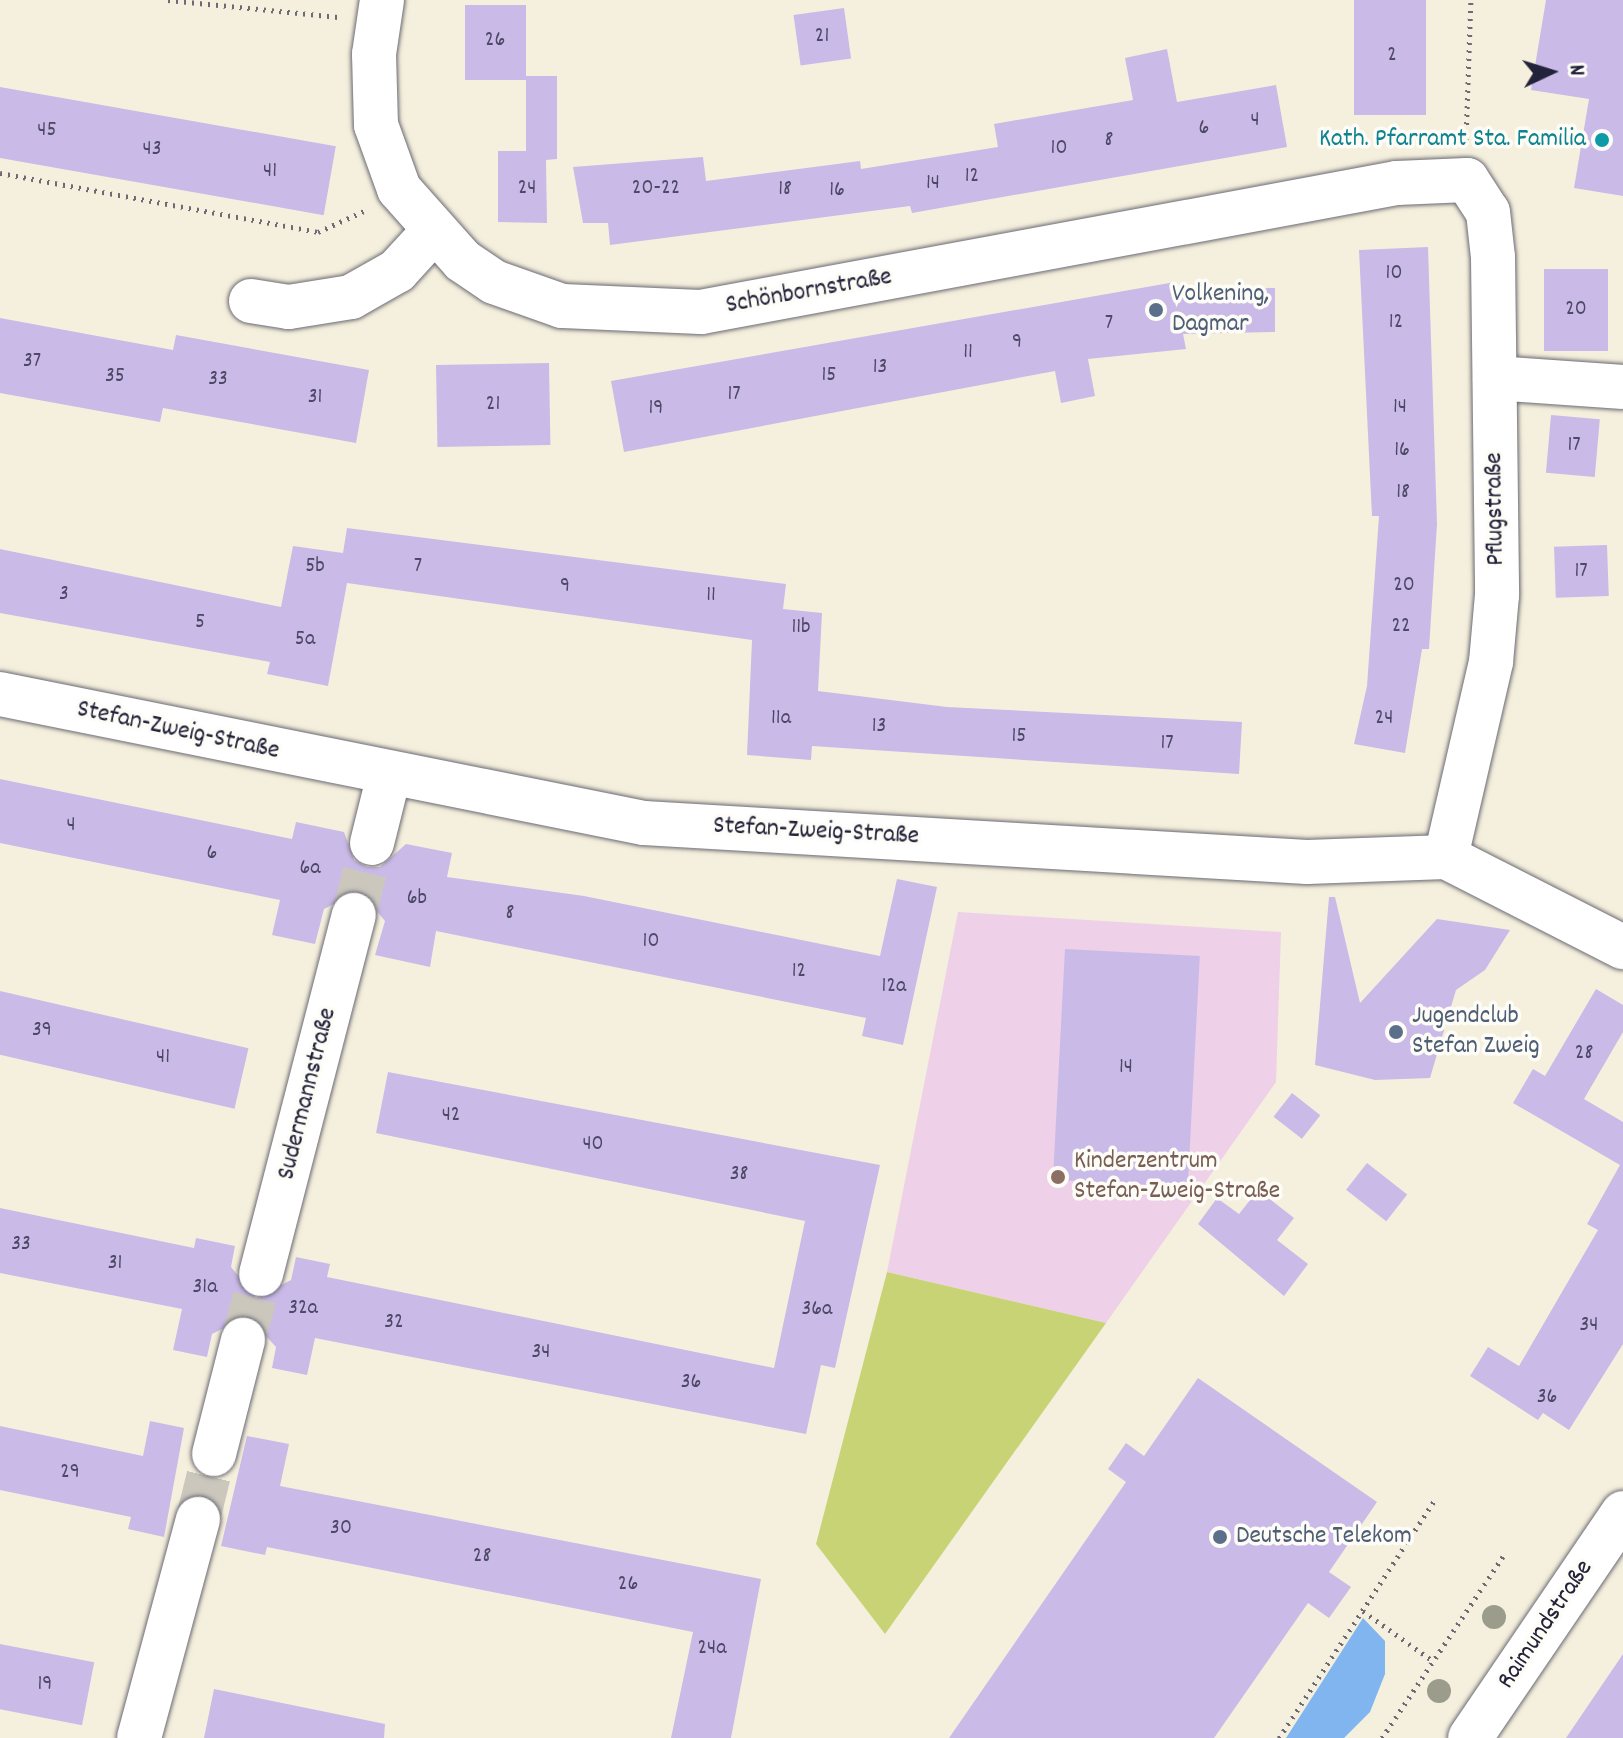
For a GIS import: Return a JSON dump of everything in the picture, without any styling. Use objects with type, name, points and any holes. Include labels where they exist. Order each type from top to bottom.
[{"type":"street","name":"Schönbornstraße","points":[[381,10],[376,125],[399,189],[424,241],[494,282],[527,296],[662,315],[1458,179]]},
{"type":"street","name":"Pflugstraße","points":[[1446,857],[1491,662],[1495,378],[1488,212],[1458,179]]},
{"type":"street","points":[[253,291],[289,307],[351,297],[397,271],[424,241]]},
{"type":"street","points":[[1495,378],[1623,387]]},
{"type":"street","name":"Stefan-Zweig-Straße","points":[[0,694],[389,775],[644,823],[1307,862],[1446,857],[1623,947]]},
{"type":"street","points":[[372,843],[389,775]]},
{"type":"street","name":"Sudermannstraße","points":[[261,1274],[354,915]]},
{"type":"street","points":[[214,1454],[243,1340]]},
{"type":"street","name":"Raimundstraße","points":[[1470,1738],[1623,1513]]},
{"type":"street","points":[[139,1738],[198,1519]]},
{"type":"path","points":[[168,0],[381,10]]},
{"type":"path","points":[[1458,179],[1463,70],[1471,0]]},
{"type":"path","points":[[0,173],[318,232],[333,231],[399,189]]},
{"type":"path","points":[[1279,1738],[1434,1501]]},
{"type":"path","points":[[1382,1738],[1504,1555]]},
{"type":"path","points":[[1363,1611],[1433,1661]]},
{"type":"shaded area","name":"Kinderzentrum Stefan-Zweig-Straße","points":[[958,912],[1281,932],[1276,1082],[1106,1323],[887,1272]]},
{"type":"green space","points":[[887,1272],[1106,1323],[885,1634],[816,1544]]},
{"type":"water","points":[[1363,1618],[1385,1641],[1385,1674],[1370,1712],[1344,1738],[1286,1738]]},
{"type":"building","points":[[1354,0],[1426,0],[1426,115],[1354,115]]},
{"type":"building","points":[[1546,0],[1623,0],[1623,196],[1574,188],[1589,99],[1531,90]]},
{"type":"building","points":[[465,5],[526,5],[526,76],[557,76],[557,159],[546,160],[547,223],[498,222],[498,151],[526,151],[526,80],[465,80]]},
{"type":"building","points":[[844,8],[851,59],[801,66],[793,15]]},
{"type":"building","points":[[1167,49],[1177,102],[1276,85],[1287,147],[912,213],[910,206],[610,245],[608,223],[583,223],[573,167],[703,157],[706,181],[860,161],[861,169],[998,147],[994,124],[1133,100],[1125,58]]},
{"type":"building","points":[[0,87],[336,146],[324,215],[0,158]]},
{"type":"building","points":[[1428,247],[1437,524],[1429,649],[1422,649],[1405,753],[1354,744],[1367,686],[1379,516],[1372,516],[1359,250]]},
{"type":"building","points":[[1544,269],[1608,269],[1608,351],[1544,351]]},
{"type":"building","points":[[1175,282],[1176,290],[1275,288],[1275,332],[1183,334],[1186,349],[1088,359],[1095,396],[1061,403],[1055,371],[624,452],[611,381]]},
{"type":"building","points":[[0,318],[173,350],[176,335],[369,370],[356,443],[163,408],[160,422],[0,393]]},
{"type":"building","points":[[549,363],[550,445],[437,447],[436,365]]},
{"type":"building","points":[[1551,415],[1600,419],[1595,477],[1546,473]]},
{"type":"building","points":[[347,528],[786,584],[783,609],[822,613],[818,691],[947,707],[1242,722],[1239,774],[812,746],[811,760],[747,755],[752,640],[347,583],[328,686],[267,674],[270,662],[0,613],[0,549],[281,607],[293,546],[343,553]]},
{"type":"building","points":[[1607,545],[1609,596],[1556,598],[1554,547]]},
{"type":"building","points":[[0,779],[292,839],[296,822],[344,832],[354,860],[367,867],[380,867],[406,844],[452,853],[447,877],[584,896],[880,956],[897,879],[937,887],[903,1045],[862,1036],[866,1018],[436,931],[430,967],[375,955],[385,921],[360,891],[324,909],[315,944],[272,935],[280,900],[0,843]]},
{"type":"building","points":[[1329,897],[1335,897],[1360,1003],[1437,919],[1510,930],[1485,970],[1456,990],[1430,1078],[1375,1080],[1315,1065]]},
{"type":"building","points":[[1065,949],[1200,956],[1188,1187],[1053,1180]]},
{"type":"building","points":[[1596,989],[1623,1005],[1623,1032],[1584,1099],[1623,1122],[1623,1344],[1569,1430],[1543,1413],[1538,1420],[1470,1376],[1488,1347],[1519,1366],[1598,1230],[1587,1224],[1620,1165],[1513,1103],[1533,1069],[1545,1076]]},
{"type":"building","points":[[0,991],[248,1048],[235,1109],[0,1055]]},
{"type":"building","points":[[388,1072],[880,1165],[835,1368],[821,1365],[806,1434],[315,1338],[307,1375],[272,1368],[276,1347],[248,1316],[212,1334],[207,1357],[173,1350],[182,1309],[0,1273],[0,1208],[194,1248],[196,1238],[235,1246],[231,1267],[256,1298],[291,1280],[296,1257],[330,1264],[327,1277],[774,1368],[805,1221],[376,1133]]},
{"type":"building","points":[[1292,1093],[1320,1115],[1302,1139],[1274,1117]]},
{"type":"building","points":[[1367,1163],[1407,1194],[1386,1221],[1346,1190]]},
{"type":"building","points":[[1258,1190],[1294,1218],[1277,1240],[1308,1264],[1284,1296],[1198,1224],[1217,1198],[1239,1214]]},
{"type":"building","name":"Deutsche Telekom","points":[[1198,1378],[1377,1502],[1329,1572],[1351,1587],[1329,1618],[1308,1603],[1214,1738],[949,1738],[1126,1482],[1108,1469],[1126,1443],[1144,1456]]},
{"type":"building","points":[[150,1421],[184,1428],[164,1537],[128,1529],[131,1517],[0,1490],[0,1426],[143,1456]]},
{"type":"building","points":[[247,1436],[289,1444],[280,1486],[761,1579],[731,1738],[671,1738],[693,1632],[267,1547],[265,1555],[221,1546]]},
{"type":"building","points":[[0,1644],[94,1662],[82,1725],[0,1709]]},
{"type":"building","points":[[1623,1654],[1623,1738],[1566,1738]]},
{"type":"building","points":[[214,1689],[385,1724],[384,1738],[204,1738]]},
{"type":"tunnel","points":[[354,915],[372,843]]},
{"type":"tunnel","points":[[243,1340],[261,1274]]},
{"type":"tunnel","points":[[198,1519],[214,1454]]},
{"type":"place","name":"Kath. Pfarramt Sta. Familia","points":[[1602,140]]},
{"type":"place","name":"Volkening, Dagmar","points":[[1156,310]]},
{"type":"place","name":"Jugendclub Stefan Zweig","points":[[1396,1032]]},
{"type":"place","name":"Kinderzentrum Stefan-Zweig-Straße","points":[[1058,1177]]},
{"type":"place","name":"Deutsche Telekom","points":[[1220,1537]]}]
